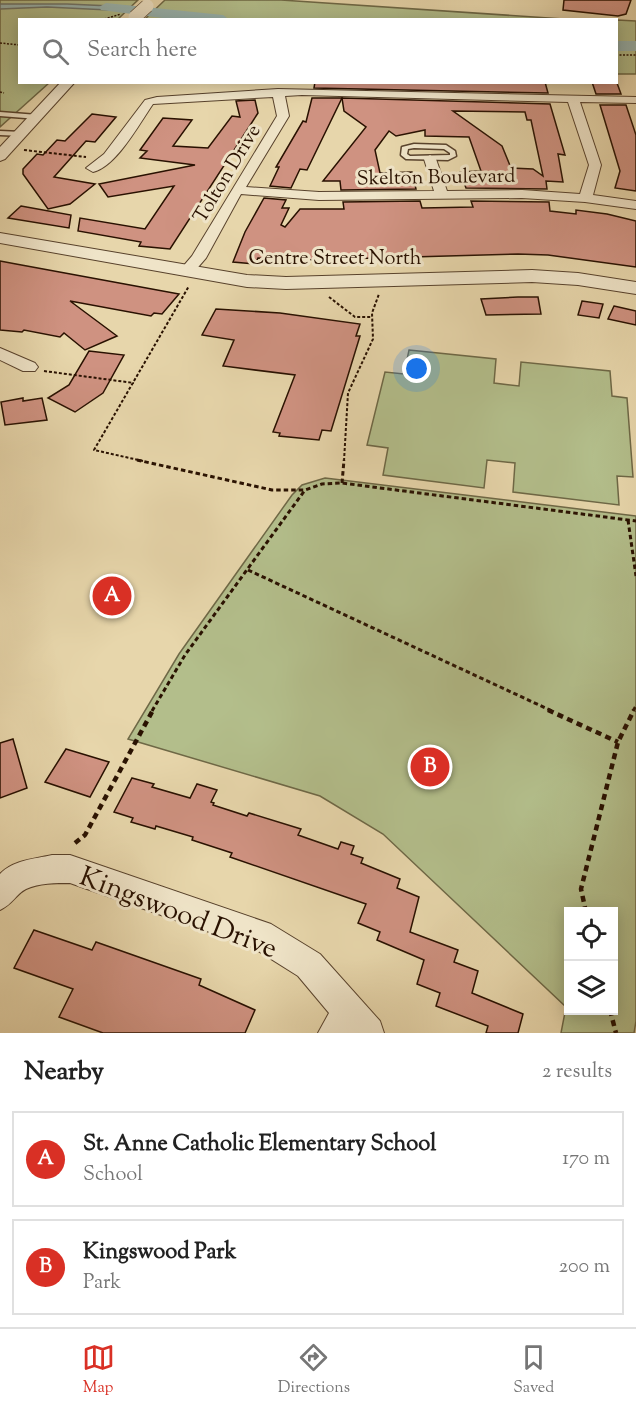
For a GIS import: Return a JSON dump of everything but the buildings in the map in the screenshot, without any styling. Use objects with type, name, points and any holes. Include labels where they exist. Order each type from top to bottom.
[{"type":"street","points":[[129,17],[150,3]]},
{"type":"street","points":[[4,153],[67,84]]},
{"type":"street","points":[[93,168],[106,159],[149,102],[278,92],[636,100]]},
{"type":"street","name":"Tolton Drive","points":[[188,278],[237,190],[283,116],[278,92]]},
{"type":"street","points":[[573,98],[595,165],[585,198]]},
{"type":"street","points":[[430,159],[442,195]]},
{"type":"street","name":"Skelton Boulevard","points":[[237,190],[319,196],[522,194],[585,198],[636,206]]},
{"type":"street","name":"Centre Street North","points":[[0,238],[188,278],[323,282],[532,276],[578,279],[636,288]]},
{"type":"street","points":[[0,354],[29,367]]},
{"type":"street","name":"Kingswood Drive","points":[[0,895],[17,877],[52,869],[70,869],[260,935],[309,965],[350,1026]]},
{"type":"lane","points":[[0,114],[38,117]]},
{"type":"lane","points":[[0,133],[22,134]]},
{"type":"lane","points":[[414,146],[446,147],[453,152],[453,156],[448,158],[430,159],[408,158],[403,150],[414,146]]},
{"type":"path","points":[[0,43],[18,45]]},
{"type":"path","points":[[618,56],[636,55]]},
{"type":"path","points":[[0,92],[4,93]]},
{"type":"path","points":[[4,153],[106,159]]},
{"type":"path","points":[[188,278],[134,383],[94,450],[245,486],[272,490],[305,490],[322,484],[342,483],[636,521]]},
{"type":"path","points":[[342,483],[348,426],[348,393],[373,339],[372,317],[385,280]]},
{"type":"path","points":[[323,282],[326,295],[355,317],[372,317]]},
{"type":"path","points":[[29,367],[58,374],[134,383]]},
{"type":"path","points":[[75,843],[85,835],[141,729],[185,655],[305,490]]},
{"type":"path","points":[[628,520],[636,576]]},
{"type":"path","points":[[248,570],[618,742]]},
{"type":"path","points":[[585,907],[581,889],[618,742],[636,706]]},
{"type":"path","points":[[611,1015],[616,1033]]},
{"type":"green space","points":[[0,0],[138,0],[119,18],[18,18],[18,84],[48,84],[0,127]]},
{"type":"green space","points":[[165,0],[281,0],[549,18],[146,18]]},
{"type":"green space","points":[[618,20],[636,21],[636,74],[618,74]]},
{"type":"green space","points":[[409,350],[496,359],[494,383],[519,386],[521,362],[610,371],[612,396],[627,398],[633,477],[617,476],[619,505],[513,492],[515,463],[487,460],[484,488],[383,475],[388,448],[367,445],[385,372],[404,374]]},
{"type":"green space","points":[[325,478],[636,516],[636,1021],[634,1033],[561,1033],[564,1015],[618,1015],[618,907],[564,907],[564,1005],[383,834],[320,796],[128,739],[179,654],[292,495],[302,485]]},
{"type":"water","points":[[0,4],[133,7],[129,11],[47,7],[0,9]]},
{"type":"waterway","points":[[106,7],[205,18]]},
{"type":"waterway","points":[[618,46],[636,46]]},
{"type":"place","name":"St. Anne Catholic Elementary School","points":[[112,596]]},
{"type":"place","name":"Kingswood Park","points":[[430,767]]}]
